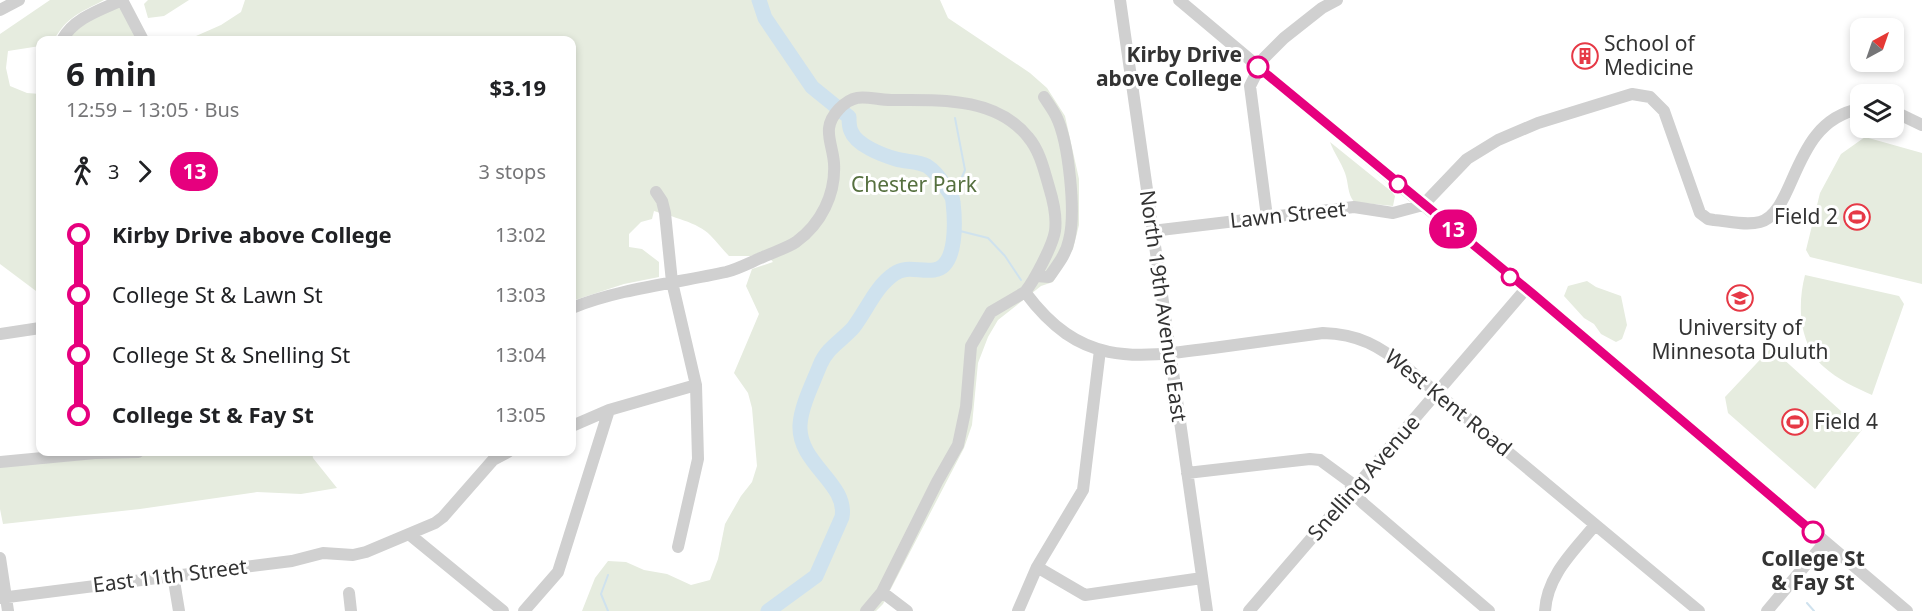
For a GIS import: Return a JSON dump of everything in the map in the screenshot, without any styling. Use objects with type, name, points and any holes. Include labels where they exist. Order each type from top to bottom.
[{"type":"street","points":[[0,10],[19,0]]},
{"type":"street","points":[[65,36],[80,21],[122,0],[140,36]]},
{"type":"street","name":"North 19th Avenue East","points":[[1120,0],[1207,611]]},
{"type":"street","points":[[1179,0],[1907,611]]},
{"type":"street","points":[[1267,217],[1251,86],[1264,58],[1284,38],[1322,8],[1337,0]]},
{"type":"street","points":[[1423,205],[1467,159],[1489,144],[1538,123],[1632,94],[1650,97],[1664,111],[1700,213],[1714,220],[1748,224],[1760,222],[1767,219],[1778,207],[1809,144],[1818,132],[1834,119],[1850,113]]},
{"type":"street","points":[[576,307],[672,282],[728,272],[796,242],[813,226],[825,209],[832,188],[834,164],[828,133],[830,119],[842,106],[858,97],[882,100],[957,101],[1002,114],[1029,137],[1039,154],[1054,209],[1055,233],[1036,276],[1025,292],[991,312],[971,346],[966,407],[958,445],[882,592],[866,611]]},
{"type":"street","points":[[1036,276],[1049,277],[1061,261],[1070,239],[1072,212],[1066,150],[1057,117],[1044,97]]},
{"type":"street","points":[[1904,116],[1922,125]]},
{"type":"street","points":[[656,192],[662,201],[665,213],[672,282],[696,385],[698,459],[678,547]]},
{"type":"street","name":"Lawn Street","points":[[1152,231],[1354,207],[1393,213],[1423,205]]},
{"type":"street","name":"Snelling Avenue","points":[[1249,611],[1526,290]]},
{"type":"street","name":"West Kent Road","points":[[1025,292],[1038,309],[1069,336],[1100,350],[1124,356],[1170,353],[1323,333],[1362,339],[1383,350],[1437,393],[1699,611]]},
{"type":"street","points":[[0,334],[36,329]]},
{"type":"street","points":[[1018,611],[1037,567],[1083,490],[1100,350]]},
{"type":"street","points":[[576,424],[609,410],[696,385]]},
{"type":"street","points":[[524,611],[558,572],[609,410]]},
{"type":"street","points":[[0,462],[63,456]]},
{"type":"street","name":"East 11th Street","points":[[3,598],[292,561],[323,553],[353,555],[366,552],[435,523],[443,517],[493,460],[500,456]]},
{"type":"street","points":[[1186,473],[1300,459],[1320,460],[1350,482],[1352,492],[1489,611]]},
{"type":"street","points":[[1545,611],[1554,577],[1595,525]]},
{"type":"street","points":[[409,534],[502,611]]},
{"type":"street","points":[[1767,611],[1825,542]]},
{"type":"street","points":[[0,558],[3,598],[8,611]]},
{"type":"street","points":[[1037,567],[1085,595],[1202,578]]},
{"type":"street","points":[[173,575],[179,611]]},
{"type":"street","points":[[882,592],[907,611]]},
{"type":"street","points":[[349,593],[351,611]]},
{"type":"green space","points":[[50,0],[104,0],[70,20],[56,36],[36,36],[36,47],[8,51],[6,68],[10,86],[27,93],[36,94],[36,291],[0,264],[0,34]]},
{"type":"green space","points":[[148,0],[189,0],[164,16],[148,18],[144,4]]},
{"type":"green space","name":"Chester Park","points":[[245,0],[940,0],[948,18],[1030,73],[1047,88],[1065,116],[1079,179],[1079,225],[1073,249],[1053,282],[1041,286],[998,320],[988,337],[978,363],[972,425],[964,448],[883,604],[876,611],[582,611],[595,578],[608,561],[626,562],[644,570],[667,574],[691,585],[710,580],[718,559],[725,524],[752,482],[757,466],[752,408],[748,393],[734,373],[759,314],[746,286],[752,269],[773,262],[763,251],[751,256],[729,256],[710,235],[699,227],[654,211],[652,219],[641,222],[629,234],[629,247],[642,249],[659,262],[659,277],[624,284],[576,300],[576,36],[196,36],[221,25],[241,12]]},
{"type":"green space","points":[[118,7],[122,10],[135,36],[69,36],[78,26]]},
{"type":"green space","name":"Field 2","points":[[1864,138],[1922,153],[1922,284],[1810,257],[1806,250],[1820,193],[1841,154]]},
{"type":"green space","points":[[1330,142],[1392,192],[1395,196],[1393,206],[1354,202],[1349,192],[1345,173]]},
{"type":"green space","points":[[1805,275],[1899,296],[1904,304],[1872,395],[1829,371],[1809,347],[1801,312]]},
{"type":"green space","points":[[1587,281],[1596,287],[1621,296],[1627,325],[1622,339],[1616,342],[1601,334],[1594,324],[1584,318],[1564,296],[1568,286]]},
{"type":"green space","name":"Field 4","points":[[1771,348],[1862,430],[1815,489],[1728,413],[1725,397]]},
{"type":"green space","points":[[123,456],[313,456],[337,488],[301,494],[257,492],[140,509],[3,524],[0,509],[0,467]]},
{"type":"waterway","points":[[759,0],[765,18],[812,87],[849,117],[850,128],[858,141],[877,152],[896,159],[923,164],[932,170],[952,198],[954,219],[951,252],[942,267],[934,270],[903,270],[887,279],[853,328],[830,349],[820,365],[803,410],[800,425],[801,439],[814,462],[838,494],[842,505],[842,517],[816,576],[768,611]]},
{"type":"waterway","points":[[953,198],[965,170],[955,118]]},
{"type":"waterway","points":[[956,230],[988,238],[1005,256],[1021,280]]},
{"type":"waterway","points":[[608,575],[601,594],[608,611]]},
{"type":"waterway","points":[[1807,603],[1814,611]]},
{"type":"bus line","name":"13","points":[[1258,67],[1533,294],[1813,532]]},
{"type":"place","name":"School of Medicine","points":[[1585,56]]},
{"type":"place","name":"Kirby Drive above College","points":[[1258,67]]},
{"type":"place","name":"Field 2","points":[[1857,217]]},
{"type":"place","name":"University of Minnesota Duluth","points":[[1740,298]]},
{"type":"place","name":"Field 4","points":[[1795,422]]},
{"type":"place","name":"College St & Fay St","points":[[1813,532]]}]
